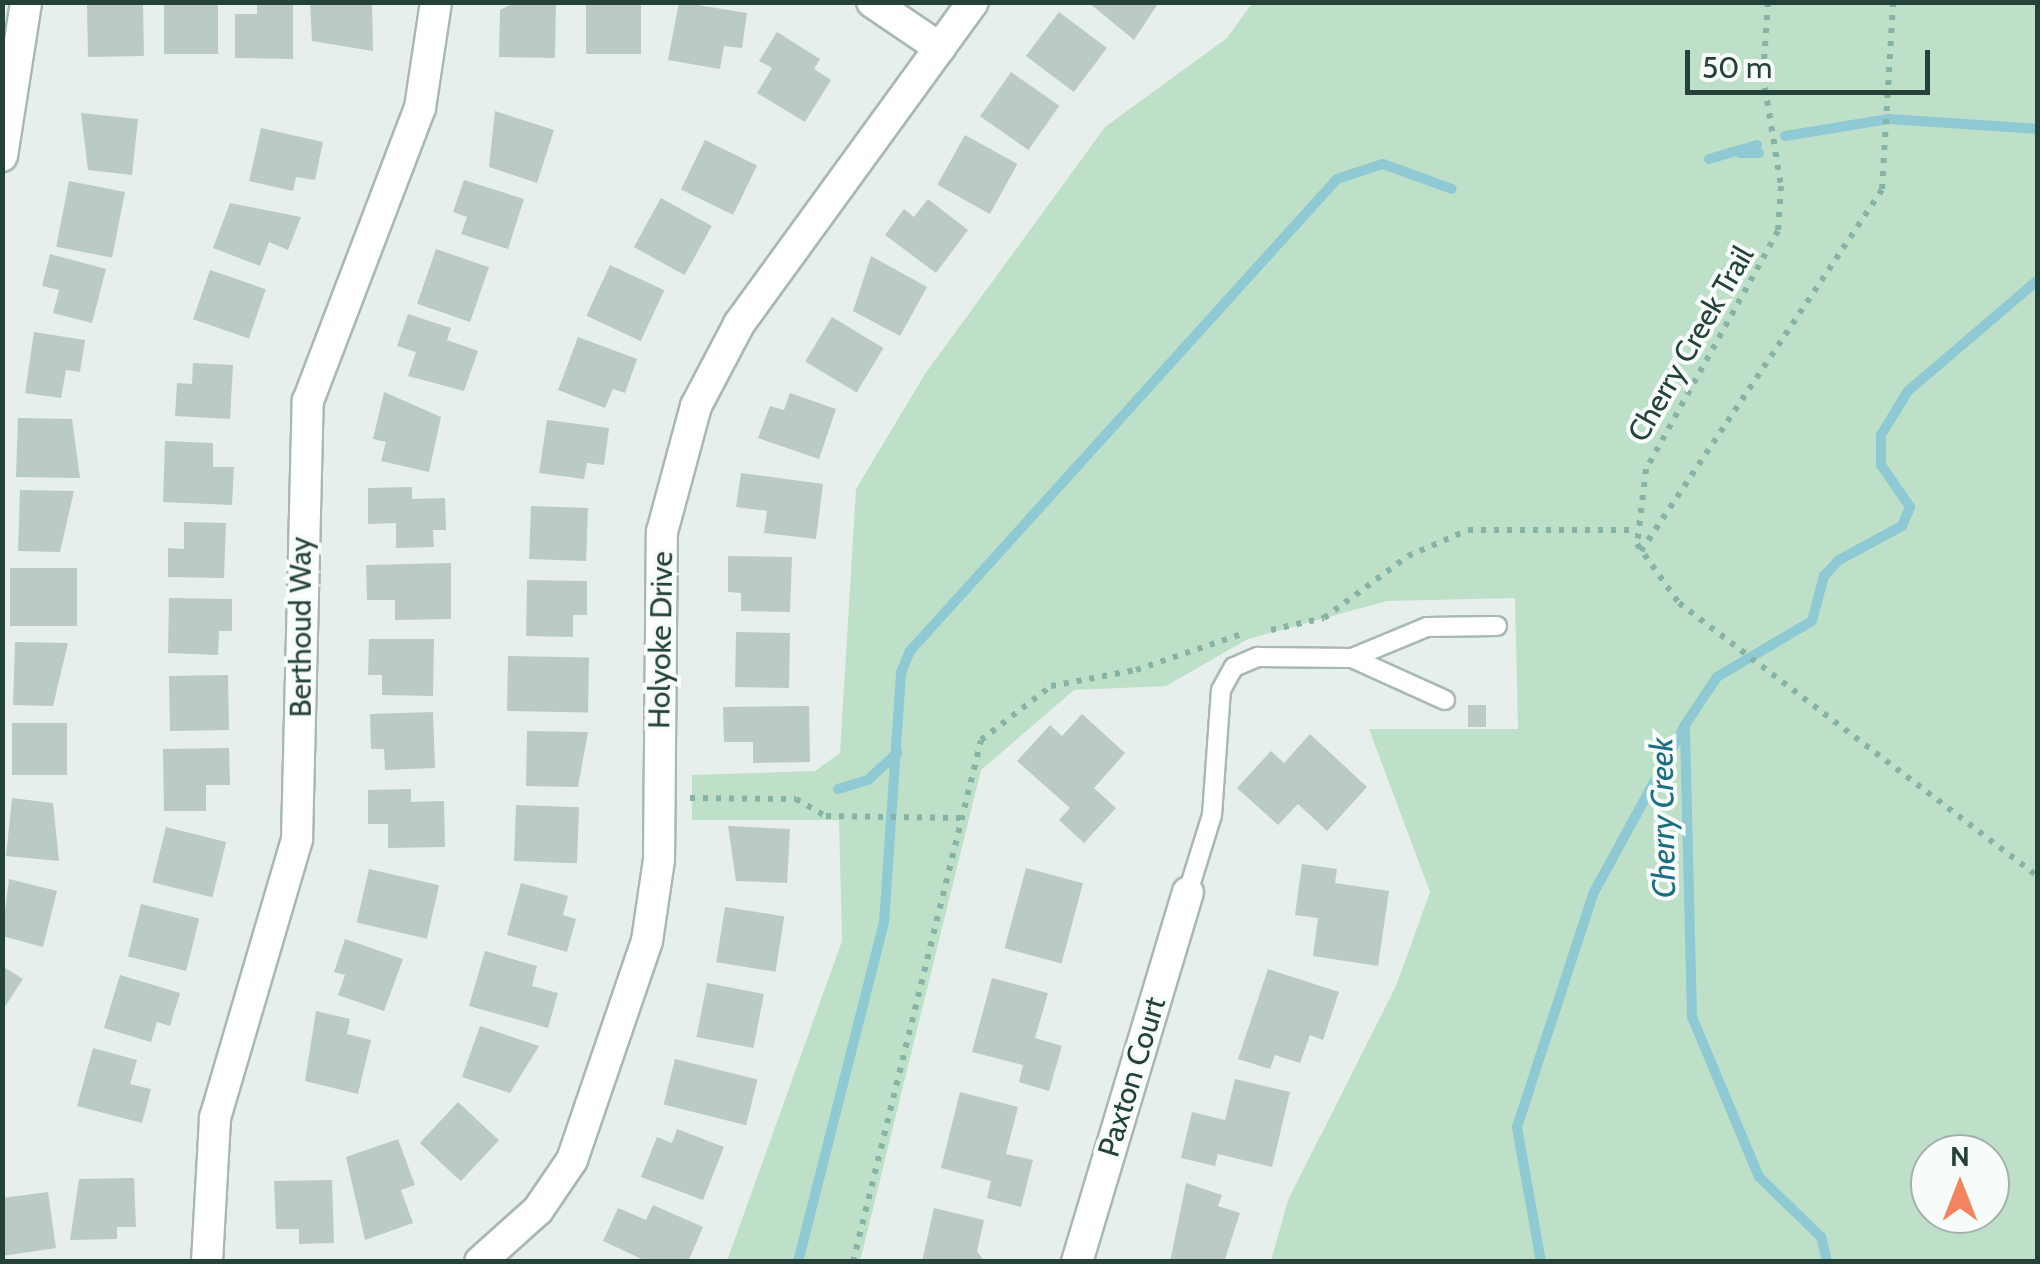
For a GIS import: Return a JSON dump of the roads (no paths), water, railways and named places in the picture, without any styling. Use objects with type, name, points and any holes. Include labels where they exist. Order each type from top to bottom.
[{"type":"street","points":[[2,156],[26,2]]},
{"type":"street","name":"Berthoud Way","points":[[208,1262],[215,1118],[297,839],[308,401],[420,108],[436,2]]},
{"type":"street","points":[[872,2],[940,48]]},
{"type":"street","name":"Holyoke Drive","points":[[480,1262],[538,1210],[572,1160],[647,940],[660,860],[662,532],[696,406],[738,324],[973,2]]},
{"type":"street","name":"Paxton Court","points":[[1077,1262],[1188,892]]},
{"type":"lane","points":[[1188,892],[1212,815],[1226,677],[1258,657],[1352,658],[1427,627],[1497,626]]},
{"type":"lane","points":[[1352,658],[1445,700]]},
{"type":"waterway","points":[[1785,136],[1889,119],[2038,129]]},
{"type":"waterway","points":[[1709,159],[1757,145]]},
{"type":"waterway","points":[[1740,153],[1759,153]]},
{"type":"waterway","points":[[798,1262],[884,923],[901,673],[910,651],[1337,179],[1383,164],[1452,189]]},
{"type":"waterway","name":"Cherry Creek","points":[[1827,1262],[1821,1237],[1759,1177],[1692,1017],[1685,725],[1717,677],[1812,621],[1824,576],[1839,560],[1902,526],[1910,507],[1881,465],[1881,435],[1908,391],[2038,280]]},
{"type":"waterway","points":[[1541,1262],[1517,1127],[1593,894],[1685,725]]},
{"type":"waterway","points":[[838,789],[868,780],[897,753]]}]
